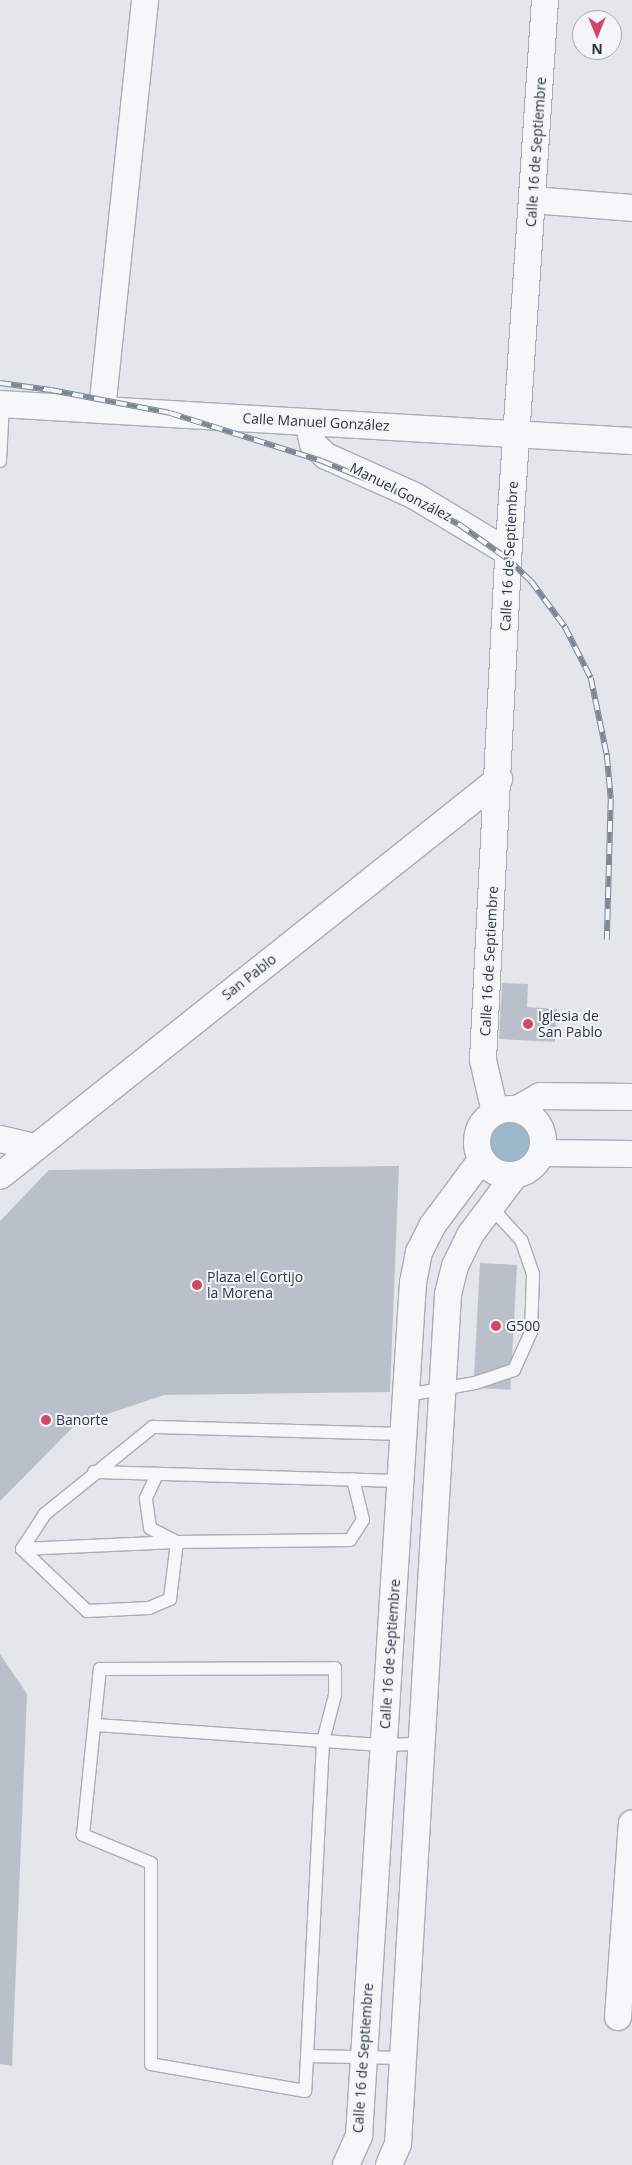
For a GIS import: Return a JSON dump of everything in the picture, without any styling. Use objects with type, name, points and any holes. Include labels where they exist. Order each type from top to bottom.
[{"type":"street","points":[[102,410],[145,0]]},
{"type":"street","name":"Calle 16 de Septiembre","points":[[506,1110],[483,1060],[499,779],[508,552],[546,0]]},
{"type":"street","points":[[533,200],[632,208]]},
{"type":"street","name":"Calle Manuel González","points":[[1,404],[632,441]]},
{"type":"street","name":"Manuel González","points":[[308,422],[313,444],[326,456],[415,496],[508,552]]},
{"type":"street","name":"San Pablo","points":[[0,1176],[34,1147],[499,779]]},
{"type":"street","points":[[515,1175],[490,1169],[481,1160],[476,1147],[478,1133],[484,1121],[540,1096],[632,1097]]},
{"type":"street","points":[[389,2165],[398,2144],[448,1294],[455,1266],[490,1206],[515,1175],[536,1164],[542,1153],[544,1142],[536,1121],[506,1110]]},
{"type":"street","points":[[0,1139],[34,1147]]},
{"type":"street","points":[[542,1153],[632,1154]]},
{"type":"street","name":"Calle 16 de Septiembre","points":[[346,2165],[359,2136],[405,1434],[413,1283],[419,1252],[432,1226],[481,1160]]},
{"type":"street","points":[[618,2017],[632,1824]]},
{"type":"lane","points":[[0,461],[1,404]]},
{"type":"lane","points":[[407,1395],[443,1390],[514,1370],[531,1332],[533,1274],[521,1240],[490,1206]]},
{"type":"lane","points":[[22,1549],[45,1514],[94,1472],[153,1427],[405,1434]]},
{"type":"lane","points":[[94,1472],[401,1481]]},
{"type":"lane","points":[[157,1474],[146,1498],[150,1528],[178,1542]]},
{"type":"lane","points":[[22,1549],[178,1542],[350,1540],[364,1520],[353,1479]]},
{"type":"lane","points":[[22,1549],[87,1611],[149,1608],[170,1599],[178,1542]]},
{"type":"lane","points":[[335,1668],[336,1695],[323,1741],[305,2091],[151,2064],[151,1862],[83,1835],[96,1726],[100,1670],[335,1668]]},
{"type":"lane","points":[[96,1726],[384,1745],[422,1744]]},
{"type":"lane","points":[[308,2056],[364,2059],[403,2058]]},
{"type":"water","points":[[510,1109],[522,1112],[533,1119],[540,1130],[543,1142],[540,1154],[533,1165],[522,1172],[510,1175],[498,1172],[487,1165],[480,1154],[477,1142],[480,1130],[487,1119],[498,1112]]},
{"type":"building","name":"Iglesia de San Pablo","points":[[502,983],[528,984],[527,1007],[557,1009],[555,1042],[499,1039]]},
{"type":"building","name":"Plaza el Cortijo la Morena","points":[[399,1166],[390,1392],[164,1395],[75,1425],[0,1501],[0,1221],[49,1170]]},
{"type":"building","name":"G500","points":[[480,1263],[517,1265],[510,1390],[473,1388]]},
{"type":"building","points":[[0,1654],[27,1694],[12,2066],[0,2064]]},
{"type":"railway","points":[[0,383],[51,390],[170,413],[322,461],[400,493],[460,525],[508,559],[531,581],[565,627],[591,678],[607,755],[611,799],[607,940]]},
{"type":"place","name":"Iglesia de San Pablo","points":[[528,1024]]},
{"type":"place","name":"Plaza el Cortijo la Morena","points":[[197,1285]]},
{"type":"place","name":"G500","points":[[496,1326]]},
{"type":"place","name":"Banorte","points":[[46,1420]]}]
